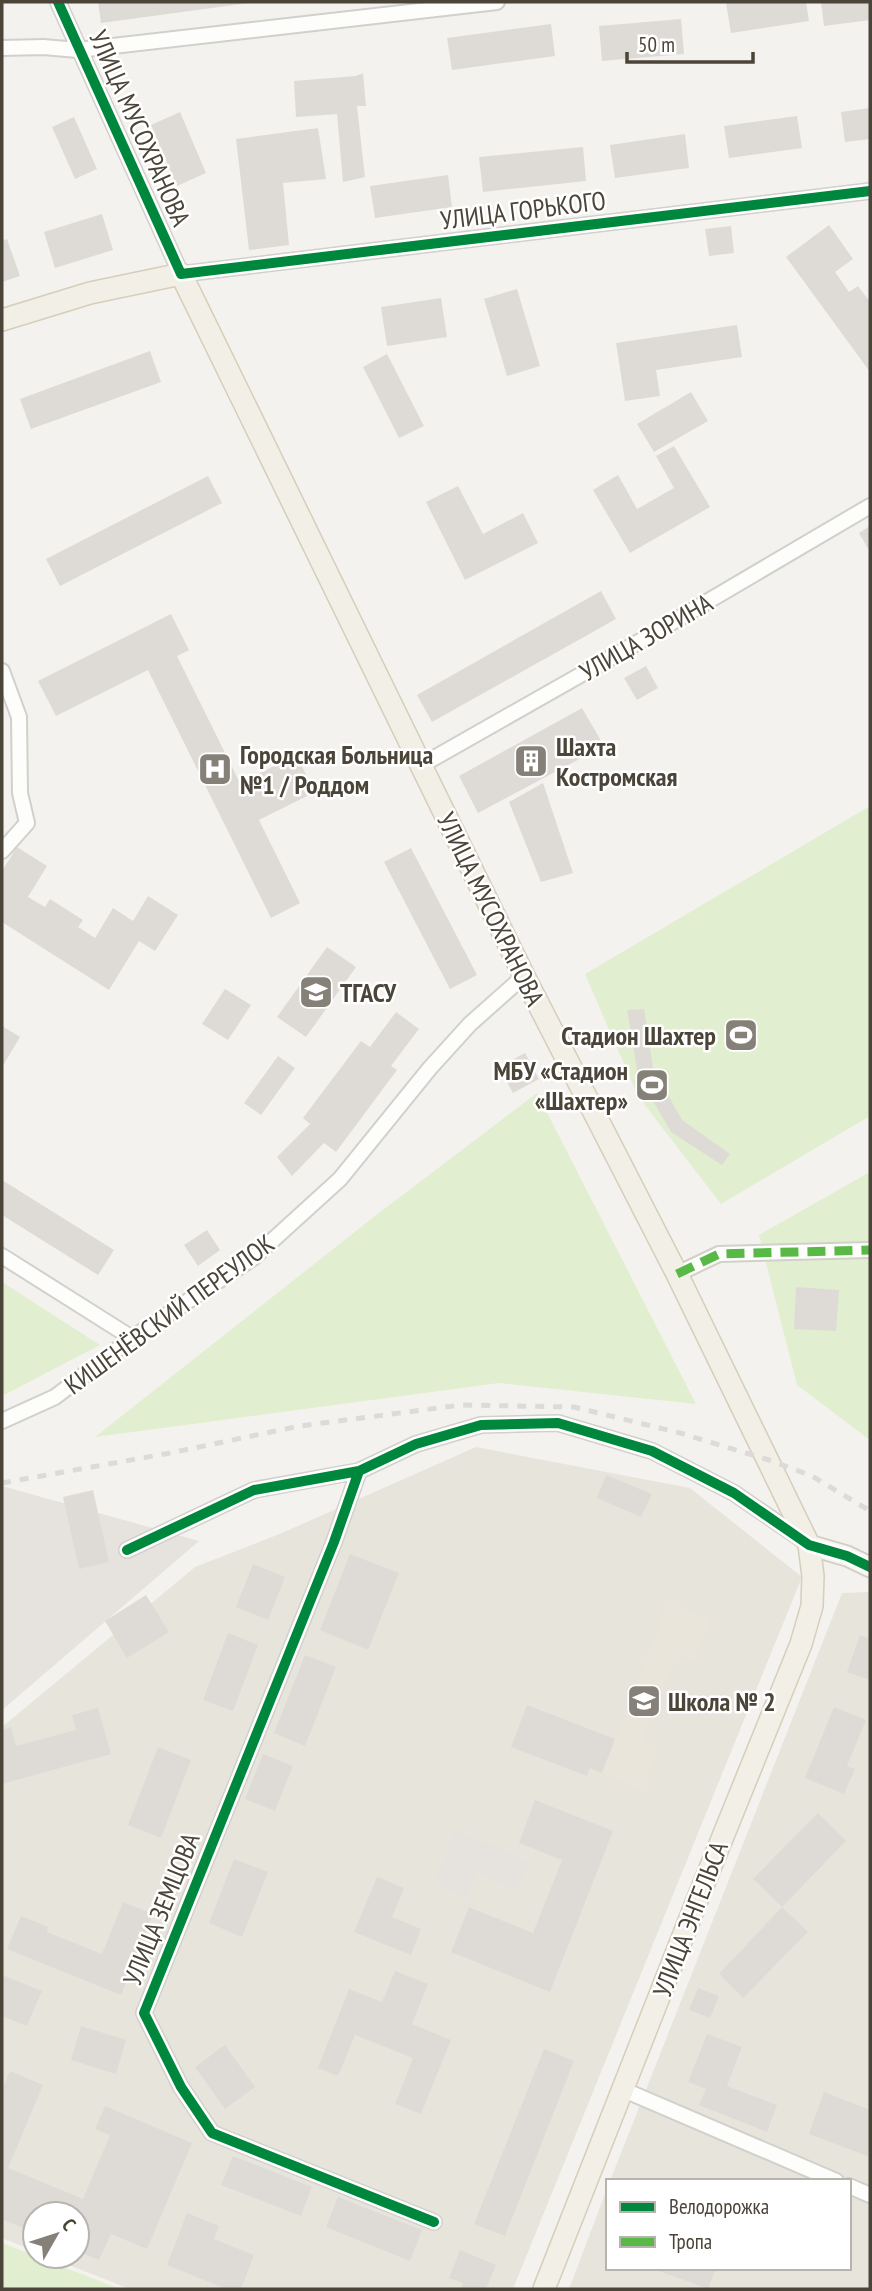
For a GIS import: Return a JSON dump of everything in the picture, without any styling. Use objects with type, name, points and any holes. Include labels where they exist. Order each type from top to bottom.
[{"type":"main road","name":"УЛИЦА ГОРЬКОГО","points":[[2,320],[90,293],[181,274]]},
{"type":"main road","name":"УЛИЦА МУСОХРАНОВА","points":[[181,274],[420,766],[677,1275],[809,1545]]},
{"type":"main road","name":"УЛИЦА ЭНГЕЛЬСА","points":[[544,2289],[801,1644],[812,1606],[813,1576],[809,1545]]},
{"type":"street","name":"УЛИЦА МУСОХРАНОВА","points":[[58,2],[181,274]]},
{"type":"street","points":[[2,48],[78,50],[497,2]]},
{"type":"street","name":"УЛИЦА ГОРЬКОГО","points":[[181,274],[870,191]]},
{"type":"street","name":"УЛИЦА ЗОРИНА","points":[[420,766],[870,506]]},
{"type":"street","points":[[2,671],[19,717],[20,793],[27,823],[2,851]]},
{"type":"street","name":"КИШЕНЁВСКИЙ ПЕРЕУЛОК","points":[[2,1421],[55,1397],[131,1338],[253,1258],[340,1178],[430,1068],[470,1024],[524,976]]},
{"type":"street","points":[[677,1275],[719,1254],[870,1250]]},
{"type":"street","points":[[2,1256],[131,1338]]},
{"type":"street","points":[[127,1550],[254,1490],[359,1471],[416,1444],[481,1424],[558,1423],[652,1451],[734,1493],[809,1545],[847,1556],[870,1567]]},
{"type":"street","name":"УЛИЦА ЗЕМЦОВА","points":[[359,1471],[334,1542],[144,2013],[181,2087],[212,2133],[434,2221]]},
{"type":"street","points":[[624,2090],[831,2179]]},
{"type":"street","points":[[851,2187],[870,2195]]},
{"type":"shaded area","points":[[476,1447],[690,1488],[802,1577],[513,2289],[130,2289],[82,2270],[91,2270],[91,2200],[21,2200],[21,2245],[2,2238],[2,1727],[195,1567],[282,1533]]},
{"type":"shaded area","points":[[2,1486],[199,1541],[2,1710]]},
{"type":"shaded area","points":[[870,1592],[870,2289],[569,2289],[606,2191],[606,2270],[851,2270],[851,2179],[611,2179],[842,1593]]},
{"type":"shaded area","name":"Школа № 2","points":[[668,1603],[710,1619],[694,1660],[677,1654],[643,1741],[659,1748],[643,1789],[602,1773]]},
{"type":"shaded area","points":[[456,1830],[529,1861],[517,1891],[478,1873],[466,1900],[432,1884]]},
{"type":"green space","name":"Стадион Шахтер","points":[[870,806],[870,1116],[721,1204],[638,1096],[585,974]]},
{"type":"green space","points":[[537,1093],[696,1404],[499,1383],[95,1437],[375,1216]]},
{"type":"green space","points":[[870,1172],[870,1440],[797,1385],[759,1235]]},
{"type":"green space","points":[[2,1282],[100,1345],[2,1396]]},
{"type":"green space","points":[[2,2243],[21,2250],[21,2270],[71,2270],[120,2289],[2,2289]]},
{"type":"building","points":[[98,2],[249,2],[249,3],[101,23]]},
{"type":"building","points":[[806,2],[809,21],[731,33],[726,3]]},
{"type":"building","points":[[821,2],[870,2],[870,20],[824,26]]},
{"type":"building","points":[[681,19],[684,54],[602,61],[599,26]]},
{"type":"building","points":[[551,24],[555,56],[452,70],[447,38]]},
{"type":"building","points":[[363,73],[366,106],[357,106],[365,177],[343,182],[337,114],[296,117],[294,81],[356,76]]},
{"type":"building","points":[[870,108],[870,139],[845,142],[841,112]]},
{"type":"building","points":[[180,112],[206,173],[177,186],[151,125]]},
{"type":"building","points":[[797,116],[802,148],[729,158],[724,126]]},
{"type":"building","points":[[74,117],[97,169],[75,179],[52,127]]},
{"type":"building","points":[[318,128],[326,179],[283,183],[289,245],[249,250],[236,139]]},
{"type":"building","points":[[685,134],[689,168],[615,178],[610,145]]},
{"type":"building","points":[[583,147],[586,181],[483,192],[479,157]]},
{"type":"building","points":[[448,175],[452,207],[375,218],[370,186]]},
{"type":"building","points":[[102,214],[113,250],[55,268],[44,232]]},
{"type":"building","points":[[829,225],[853,259],[835,272],[849,292],[858,286],[870,302],[870,372],[786,257]]},
{"type":"building","points":[[731,226],[734,253],[709,256],[705,229]]},
{"type":"building","points":[[7,239],[20,276],[2,282],[2,241]]},
{"type":"building","points":[[517,289],[540,366],[507,376],[484,299]]},
{"type":"building","points":[[441,298],[447,337],[387,346],[381,307]]},
{"type":"building","points":[[737,325],[742,357],[656,370],[660,396],[625,401],[616,343]]},
{"type":"building","points":[[150,351],[161,382],[31,429],[20,399]]},
{"type":"building","points":[[387,354],[424,426],[399,438],[363,367]]},
{"type":"building","points":[[691,392],[708,421],[654,452],[637,424]]},
{"type":"building","points":[[674,446],[710,507],[630,553],[593,490],[618,475],[637,509],[674,488],[656,456]]},
{"type":"building","points":[[208,476],[222,503],[60,586],[46,559]]},
{"type":"building","points":[[458,486],[483,534],[523,513],[538,543],[465,580],[426,502]]},
{"type":"building","points":[[870,526],[870,552],[859,533]]},
{"type":"building","points":[[601,591],[616,619],[432,722],[417,695]]},
{"type":"building","name":"Городская Больница №1 / Роддом","points":[[171,614],[189,650],[177,656],[240,783],[296,755],[315,792],[259,820],[300,903],[271,918],[148,670],[56,716],[38,681]]},
{"type":"building","points":[[646,666],[658,688],[637,700],[624,678]]},
{"type":"building","name":"Шахта Костромская","points":[[582,708],[604,746],[478,813],[459,776]]},
{"type":"building","points":[[543,783],[573,873],[541,882],[509,802]]},
{"type":"building","points":[[17,847],[47,866],[28,897],[45,907],[50,899],[83,920],[78,927],[95,938],[113,908],[133,921],[148,896],[178,915],[155,951],[139,941],[109,990],[2,922],[2,871]]},
{"type":"building","points":[[411,848],[477,975],[450,989],[384,862]]},
{"type":"building","name":"ТГАСУ","points":[[327,947],[356,967],[306,1037],[277,1017]]},
{"type":"building","points":[[225,989],[251,1005],[228,1040],[202,1024]]},
{"type":"building","name":"МБУ «Стадион «Шахтер»","points":[[644,1009],[653,1068],[682,1120],[730,1154],[722,1165],[671,1132],[638,1075],[627,1010]]},
{"type":"building","points":[[396,1012],[419,1029],[391,1066],[397,1070],[336,1152],[324,1143],[292,1176],[277,1157],[310,1124],[303,1118],[361,1041],[370,1047]]},
{"type":"building","points":[[2,1026],[20,1037],[2,1067]]},
{"type":"building","points":[[525,1053],[539,1079],[513,1093],[499,1067]]},
{"type":"building","points":[[278,1056],[295,1068],[261,1115],[244,1103]]},
{"type":"building","points":[[2,1180],[114,1250],[98,1275],[2,1215]]},
{"type":"building","points":[[207,1230],[220,1250],[198,1266],[184,1245]]},
{"type":"building","points":[[796,1287],[839,1290],[836,1331],[794,1329]]},
{"type":"building","points":[[606,1475],[652,1494],[641,1517],[597,1498]]},
{"type":"building","points":[[93,1490],[109,1562],[79,1569],[63,1497]]},
{"type":"building","points":[[350,1554],[399,1573],[368,1650],[320,1630]]},
{"type":"building","points":[[253,1564],[285,1577],[268,1620],[236,1607]]},
{"type":"building","points":[[146,1595],[169,1632],[127,1658],[105,1621]]},
{"type":"building","points":[[228,1633],[258,1645],[233,1711],[203,1700]]},
{"type":"building","points":[[860,1635],[870,1639],[870,1680],[847,1672]]},
{"type":"building","points":[[305,1655],[336,1667],[305,1746],[274,1733]]},
{"type":"building","points":[[527,1705],[615,1739],[602,1773],[590,1768],[587,1776],[511,1747]]},
{"type":"building","points":[[834,1707],[866,1720],[847,1766],[855,1769],[844,1794],[805,1778]]},
{"type":"building","points":[[98,1708],[111,1754],[2,1784],[2,1730],[11,1727],[16,1746],[76,1730],[72,1715]]},
{"type":"building","points":[[158,1747],[191,1760],[161,1838],[128,1825]]},
{"type":"building","points":[[263,1754],[293,1766],[275,1811],[245,1799]]},
{"type":"building","points":[[535,1800],[613,1831],[550,1992],[451,1952],[469,1907],[533,1933],[562,1860],[519,1843]]},
{"type":"building","points":[[818,1813],[846,1841],[782,1907],[753,1879]]},
{"type":"building","points":[[234,1859],[268,1872],[242,1937],[209,1923]]},
{"type":"building","points":[[377,1877],[404,1888],[392,1917],[421,1929],[411,1955],[354,1932]]},
{"type":"building","points":[[123,1902],[153,1914],[121,1995],[7,1949],[21,1916],[48,1927],[47,1932],[102,1954]]},
{"type":"building","points":[[782,1907],[808,1932],[743,1998],[719,1974]]},
{"type":"building","points":[[395,1971],[428,1984],[412,2024],[451,2040],[421,2114],[395,2104],[413,2058],[355,2035],[338,2076],[318,2068],[349,1989],[382,2002]]},
{"type":"building","points":[[2,1975],[42,1991],[27,2026],[2,2016]]},
{"type":"building","points":[[698,1988],[719,1996],[710,2018],[689,2010]]},
{"type":"building","points":[[81,2026],[126,2040],[116,2074],[71,2060]]},
{"type":"building","points":[[707,2034],[742,2047],[727,2086],[777,2105],[767,2132],[699,2105],[706,2089],[688,2082]]},
{"type":"building","points":[[225,2045],[255,2087],[225,2109],[195,2067]]},
{"type":"building","points":[[544,2049],[574,2061],[505,2236],[474,2224]]},
{"type":"building","points":[[10,2071],[43,2085],[8,2168],[83,2199],[110,2135],[95,2129],[105,2106],[192,2143],[147,2249],[111,2234],[99,2260],[91,2257],[91,2200],[21,2200],[21,2227],[2,2219],[2,2090]]},
{"type":"building","points":[[824,2092],[870,2110],[870,2157],[809,2134]]},
{"type":"building","points":[[233,2156],[312,2187],[301,2216],[221,2185]]},
{"type":"building","points":[[338,2197],[422,2230],[410,2261],[326,2227]]},
{"type":"building","points":[[187,2213],[219,2226],[214,2239],[254,2255],[241,2289],[226,2289],[167,2265]]},
{"type":"building","points":[[460,2250],[496,2265],[486,2289],[461,2289],[463,2283],[449,2278]]},
{"type":"building","points":[[656,2270],[715,2270],[708,2289]]},
{"type":"railway","points":[[2,1483],[300,1426],[461,1405],[574,1407],[680,1433],[769,1460],[812,1476],[870,1511]]},
{"type":"marked path","points":[[677,1274],[719,1254],[870,1250]]},
{"type":"cycle path","points":[[58,2],[181,274],[870,191]]},
{"type":"cycle path","points":[[127,1550],[254,1490],[359,1471],[416,1444],[481,1425],[558,1423],[652,1451],[734,1493],[809,1545],[847,1556],[870,1567]]},
{"type":"cycle path","points":[[359,1471],[334,1542],[144,2013],[181,2087],[212,2133],[434,2222]]},
{"type":"place","name":"Шахта Костромская","points":[[531,761]]},
{"type":"place","name":"Городская Больница №1 / Роддом","points":[[215,769]]},
{"type":"place","name":"ТГАСУ","points":[[316,992]]},
{"type":"place","name":"Стадион Шахтер","points":[[741,1035]]},
{"type":"place","name":"МБУ «Стадион «Шахтер»","points":[[652,1085]]},
{"type":"place","name":"Школа № 2","points":[[644,1701]]}]
